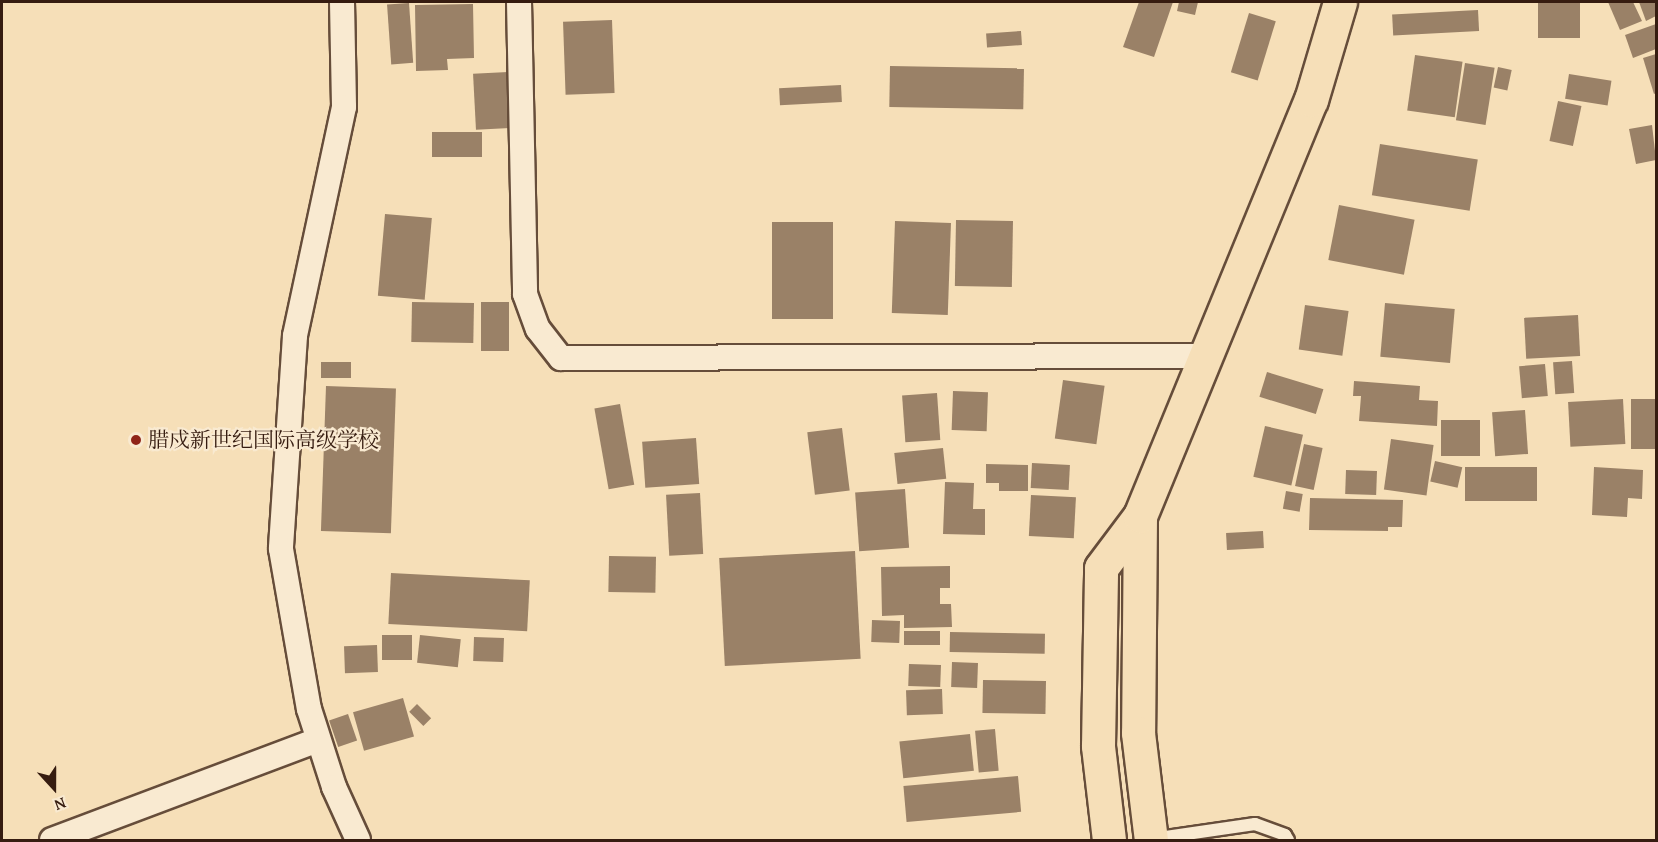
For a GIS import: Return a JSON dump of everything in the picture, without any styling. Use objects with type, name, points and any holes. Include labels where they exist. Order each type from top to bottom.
[{"type":"main road","points":[[1109,840],[1098,746],[1101,568],[1140,516],[1311,100],[1340,2]]},
{"type":"main road","points":[[1140,516],[1138,733],[1148,840]]},
{"type":"street","points":[[342,2],[344,107],[295,336],[281,549],[309,709],[333,788],[358,840]]},
{"type":"street","points":[[519,2],[525,294],[538,329],[561,358],[1206,356]]},
{"type":"street","points":[[52,840],[318,740]]},
{"type":"lane","points":[[1148,840],[1255,824],[1285,835],[1288,840]]},
{"type":"building","points":[[1139,2],[1173,2],[1154,57],[1123,47]]},
{"type":"building","points":[[1179,2],[1198,2],[1195,15],[1177,11]]},
{"type":"building","points":[[1538,2],[1580,2],[1580,38],[1538,38]]},
{"type":"building","points":[[1608,2],[1633,2],[1642,21],[1620,30]]},
{"type":"building","points":[[1639,2],[1656,2],[1656,16],[1646,21]]},
{"type":"building","points":[[409,3],[413,63],[391,64],[387,5]]},
{"type":"building","points":[[473,4],[474,58],[447,59],[448,70],[416,71],[415,5]]},
{"type":"building","points":[[1478,10],[1479,31],[1393,35],[1392,15]]},
{"type":"building","points":[[1249,13],[1276,21],[1258,80],[1231,72]]},
{"type":"building","points":[[612,20],[615,93],[566,95],[563,22]]},
{"type":"building","points":[[1656,24],[1656,49],[1633,58],[1625,35]]},
{"type":"building","points":[[1021,31],[1022,45],[987,47],[986,33]]},
{"type":"building","points":[[1656,54],[1656,93],[1654,94],[1643,58]]},
{"type":"building","points":[[1415,55],[1463,62],[1455,117],[1407,110]]},
{"type":"building","points":[[1465,63],[1495,68],[1486,125],[1456,120]]},
{"type":"building","points":[[890,66],[1024,68],[1023,109],[889,107]]},
{"type":"building","points":[[1498,67],[1512,70],[1507,90],[1494,88]]},
{"type":"building","points":[[508,72],[511,128],[476,130],[473,74]]},
{"type":"building","points":[[1569,74],[1611,81],[1608,105],[1565,99]]},
{"type":"building","points":[[841,85],[842,102],[780,105],[779,88]]},
{"type":"building","points":[[1558,101],[1581,106],[1573,146],[1549,141]]},
{"type":"building","points":[[1652,125],[1656,160],[1636,164],[1629,129]]},
{"type":"building","points":[[432,132],[482,132],[482,157],[432,157]]},
{"type":"building","points":[[1380,144],[1478,159],[1470,211],[1372,195]]},
{"type":"building","points":[[1339,205],[1415,220],[1404,275],[1328,260]]},
{"type":"building","points":[[385,214],[432,218],[425,300],[378,296]]},
{"type":"building","points":[[956,220],[1013,221],[1012,287],[955,286]]},
{"type":"building","points":[[895,221],[951,223],[948,315],[892,313]]},
{"type":"building","points":[[772,222],[833,222],[833,319],[772,319]]},
{"type":"building","points":[[412,302],[474,303],[473,343],[411,342]]},
{"type":"building","points":[[481,302],[509,302],[509,351],[481,351]]},
{"type":"building","points":[[1385,303],[1455,309],[1450,363],[1380,357]]},
{"type":"building","points":[[1305,305],[1349,311],[1342,356],[1299,350]]},
{"type":"building","points":[[1578,315],[1580,356],[1526,359],[1524,318]]},
{"type":"building","points":[[1572,361],[1574,393],[1555,394],[1553,362]]},
{"type":"building","points":[[321,362],[351,362],[351,378],[321,378]]},
{"type":"building","points":[[1545,364],[1548,396],[1522,398],[1519,366]]},
{"type":"building","points":[[1267,372],[1323,389],[1316,414],[1259,397]]},
{"type":"building","points":[[1063,380],[1105,386],[1096,444],[1055,438]]},
{"type":"building","points":[[1354,381],[1420,386],[1419,400],[1438,401],[1437,426],[1359,421],[1361,396],[1353,396]]},
{"type":"building","points":[[326,386],[396,388],[391,533],[321,531]]},
{"type":"building","points":[[953,391],[988,392],[987,431],[952,430]]},
{"type":"building","points":[[937,393],[940,440],[905,442],[902,395]]},
{"type":"building","points":[[1623,399],[1625,444],[1570,447],[1568,402]]},
{"type":"building","points":[[1631,399],[1656,399],[1656,449],[1631,449]]},
{"type":"building","points":[[620,404],[634,485],[609,489],[594,409]]},
{"type":"building","points":[[1525,410],[1528,454],[1495,456],[1492,412]]},
{"type":"building","points":[[1441,420],[1480,420],[1480,456],[1441,456]]},
{"type":"building","points":[[1265,426],[1303,435],[1291,485],[1253,477]]},
{"type":"building","points":[[842,428],[850,491],[815,495],[807,432]]},
{"type":"building","points":[[696,438],[699,484],[645,488],[642,442]]},
{"type":"building","points":[[1391,439],[1434,445],[1426,495],[1384,490]]},
{"type":"building","points":[[1304,444],[1323,448],[1314,490],[1295,486]]},
{"type":"building","points":[[943,448],[946,479],[898,484],[894,453]]},
{"type":"building","points":[[1435,461],[1462,467],[1458,488],[1430,481]]},
{"type":"building","points":[[1032,463],[1070,465],[1069,490],[1031,488]]},
{"type":"building","points":[[986,464],[1028,465],[1028,491],[999,491],[999,483],[986,483]]},
{"type":"building","points":[[1465,467],[1537,467],[1537,501],[1465,501]]},
{"type":"building","points":[[1594,467],[1643,470],[1642,499],[1628,498],[1627,517],[1592,515]]},
{"type":"building","points":[[1346,470],[1377,471],[1376,495],[1345,494]]},
{"type":"building","points":[[945,482],[974,483],[973,509],[985,509],[985,535],[943,534]]},
{"type":"building","points":[[905,489],[909,548],[859,551],[855,492]]},
{"type":"building","points":[[1286,491],[1303,494],[1300,512],[1283,509]]},
{"type":"building","points":[[700,493],[703,554],[669,556],[666,495]]},
{"type":"building","points":[[1031,495],[1076,497],[1074,538],[1029,536]]},
{"type":"building","points":[[1310,498],[1403,500],[1402,527],[1388,527],[1388,531],[1309,530]]},
{"type":"building","points":[[1263,531],[1264,548],[1227,550],[1226,533]]},
{"type":"building","points":[[855,551],[861,659],[725,666],[719,558]]},
{"type":"building","points":[[609,556],[656,557],[655,593],[608,592]]},
{"type":"building","points":[[950,566],[950,588],[940,588],[940,604],[951,604],[952,627],[904,628],[904,615],[882,616],[881,567]]},
{"type":"building","points":[[391,573],[530,580],[527,631],[388,624]]},
{"type":"building","points":[[872,620],[900,621],[899,643],[871,642]]},
{"type":"building","points":[[904,631],[940,631],[940,645],[904,645]]},
{"type":"building","points":[[950,632],[1045,634],[1045,654],[950,652]]},
{"type":"building","points":[[382,635],[412,635],[412,660],[382,660]]},
{"type":"building","points":[[420,635],[461,639],[458,667],[417,663]]},
{"type":"building","points":[[474,637],[504,638],[503,662],[473,661]]},
{"type":"building","points":[[377,645],[378,672],[345,673],[344,646]]},
{"type":"building","points":[[952,662],[978,663],[977,688],[951,687]]},
{"type":"building","points":[[909,664],[941,665],[940,687],[908,686]]},
{"type":"building","points":[[983,680],[1046,681],[1045,714],[982,713]]},
{"type":"building","points":[[942,689],[943,714],[907,715],[906,690]]},
{"type":"building","points":[[403,698],[414,736],[364,751],[353,712]]},
{"type":"building","points":[[417,704],[431,718],[423,726],[409,712]]},
{"type":"building","points":[[348,714],[357,740],[338,747],[329,721]]},
{"type":"building","points":[[995,729],[999,771],[979,773],[975,731]]},
{"type":"building","points":[[970,734],[974,771],[903,778],[899,741]]},
{"type":"building","points":[[1018,776],[1021,812],[907,822],[903,786]]},
{"type":"place","name":"腊戍新世纪国际高级学校","points":[[136,440]]}]
